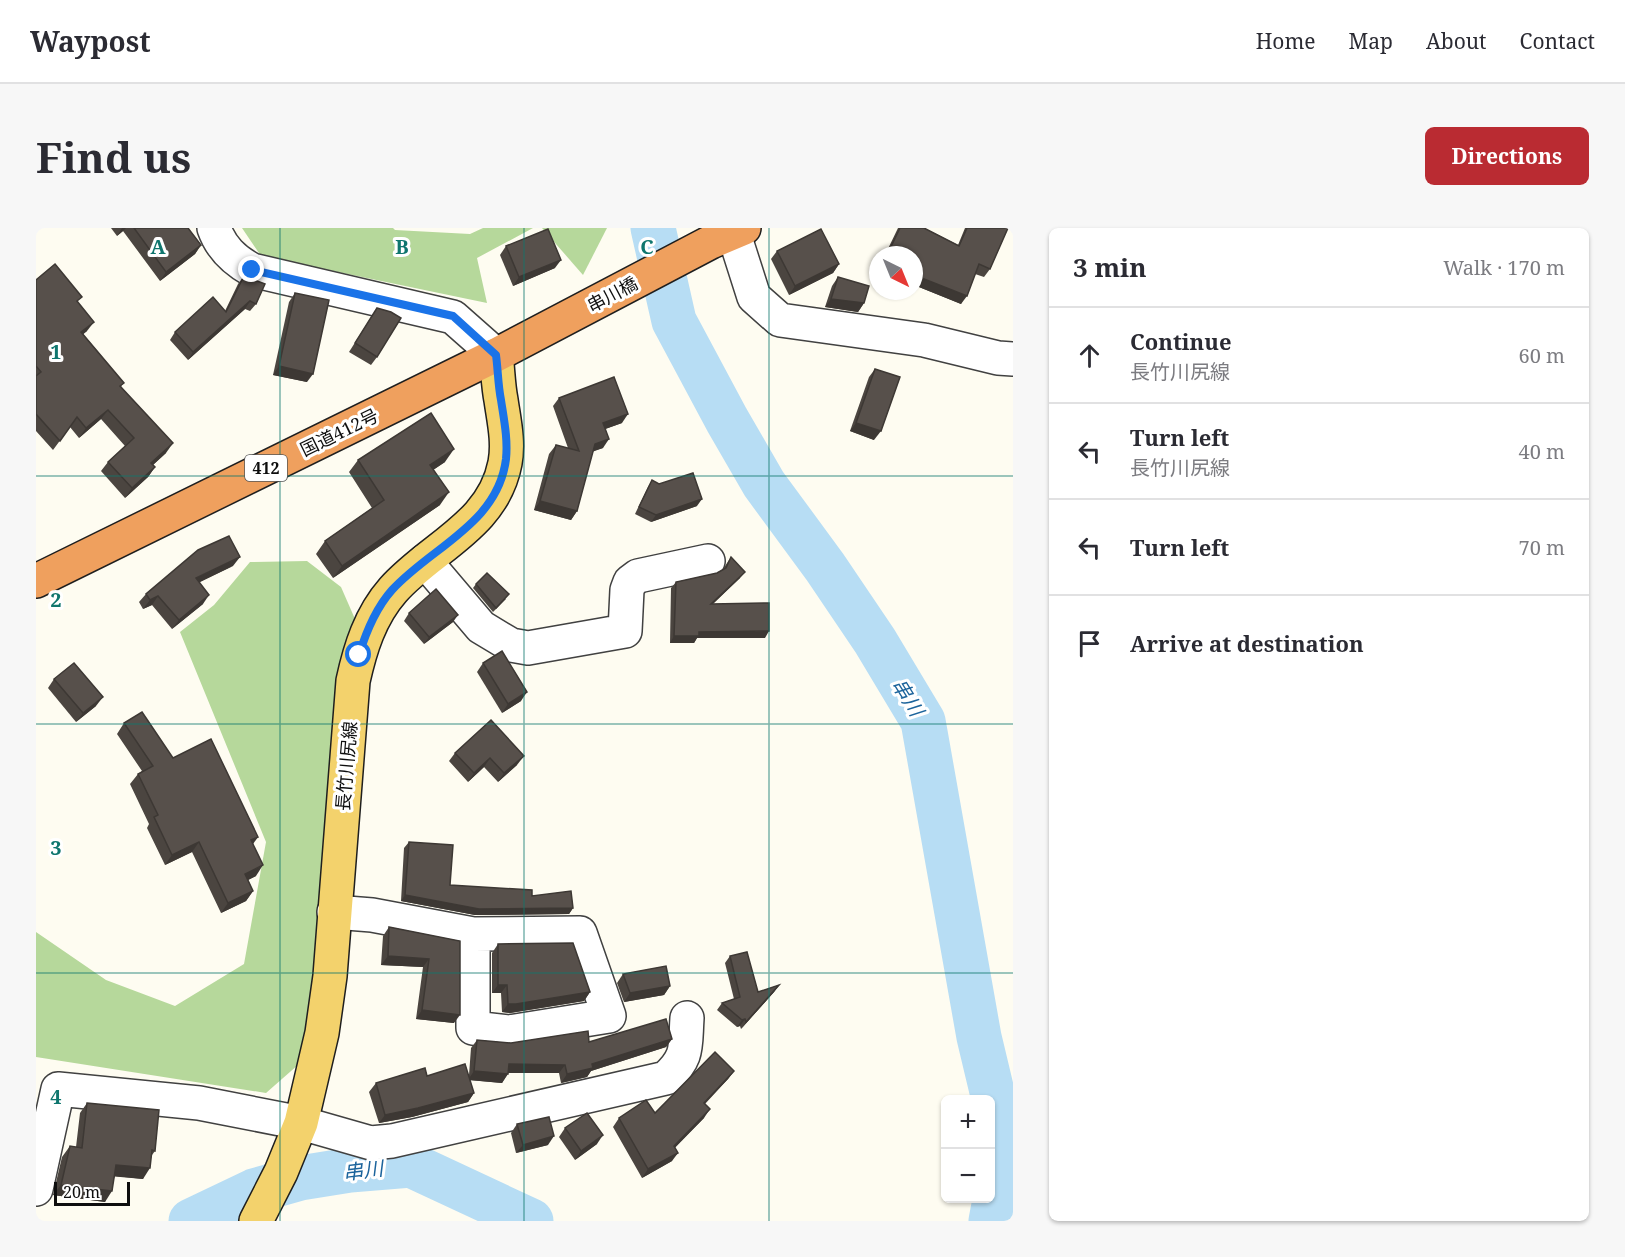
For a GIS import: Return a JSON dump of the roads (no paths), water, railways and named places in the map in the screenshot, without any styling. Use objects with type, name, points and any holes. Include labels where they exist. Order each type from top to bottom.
[{"type":"highway","name":"串川橋","points":[[577,313],[730,233]]},
{"type":"highway","name":"国道412号","points":[[36,581],[577,313]]},
{"type":"main road","name":"長竹川尻線","points":[[256,1221],[299,1130],[322,1032],[353,681],[357,663],[368,630],[386,598],[405,578],[472,524],[493,496],[506,460],[506,441],[496,355]]},
{"type":"street","points":[[214,228],[229,254],[252,270],[453,316],[496,355]]},
{"type":"street","points":[[730,233],[754,297],[780,320],[924,340],[998,358],[1013,359]]},
{"type":"street","points":[[425,561],[481,627],[511,645],[528,648],[625,631],[627,590],[630,582],[638,576],[708,561]]},
{"type":"street","points":[[334,912],[372,915],[473,934],[580,933],[609,1016],[510,1032],[473,1028],[473,934]]},
{"type":"street","points":[[36,1189],[58,1089],[199,1103],[299,1130],[371,1143],[392,1141],[666,1078],[685,1054],[687,1018]]},
{"type":"waterway","name":"串川","points":[[653,228],[674,321],[727,420],[764,484],[825,567],[875,641],[923,721],[979,1037],[1005,1146],[991,1221]]},
{"type":"waterway","name":"串川","points":[[191,1221],[254,1191],[300,1178],[350,1170],[411,1165],[531,1221]]}]
